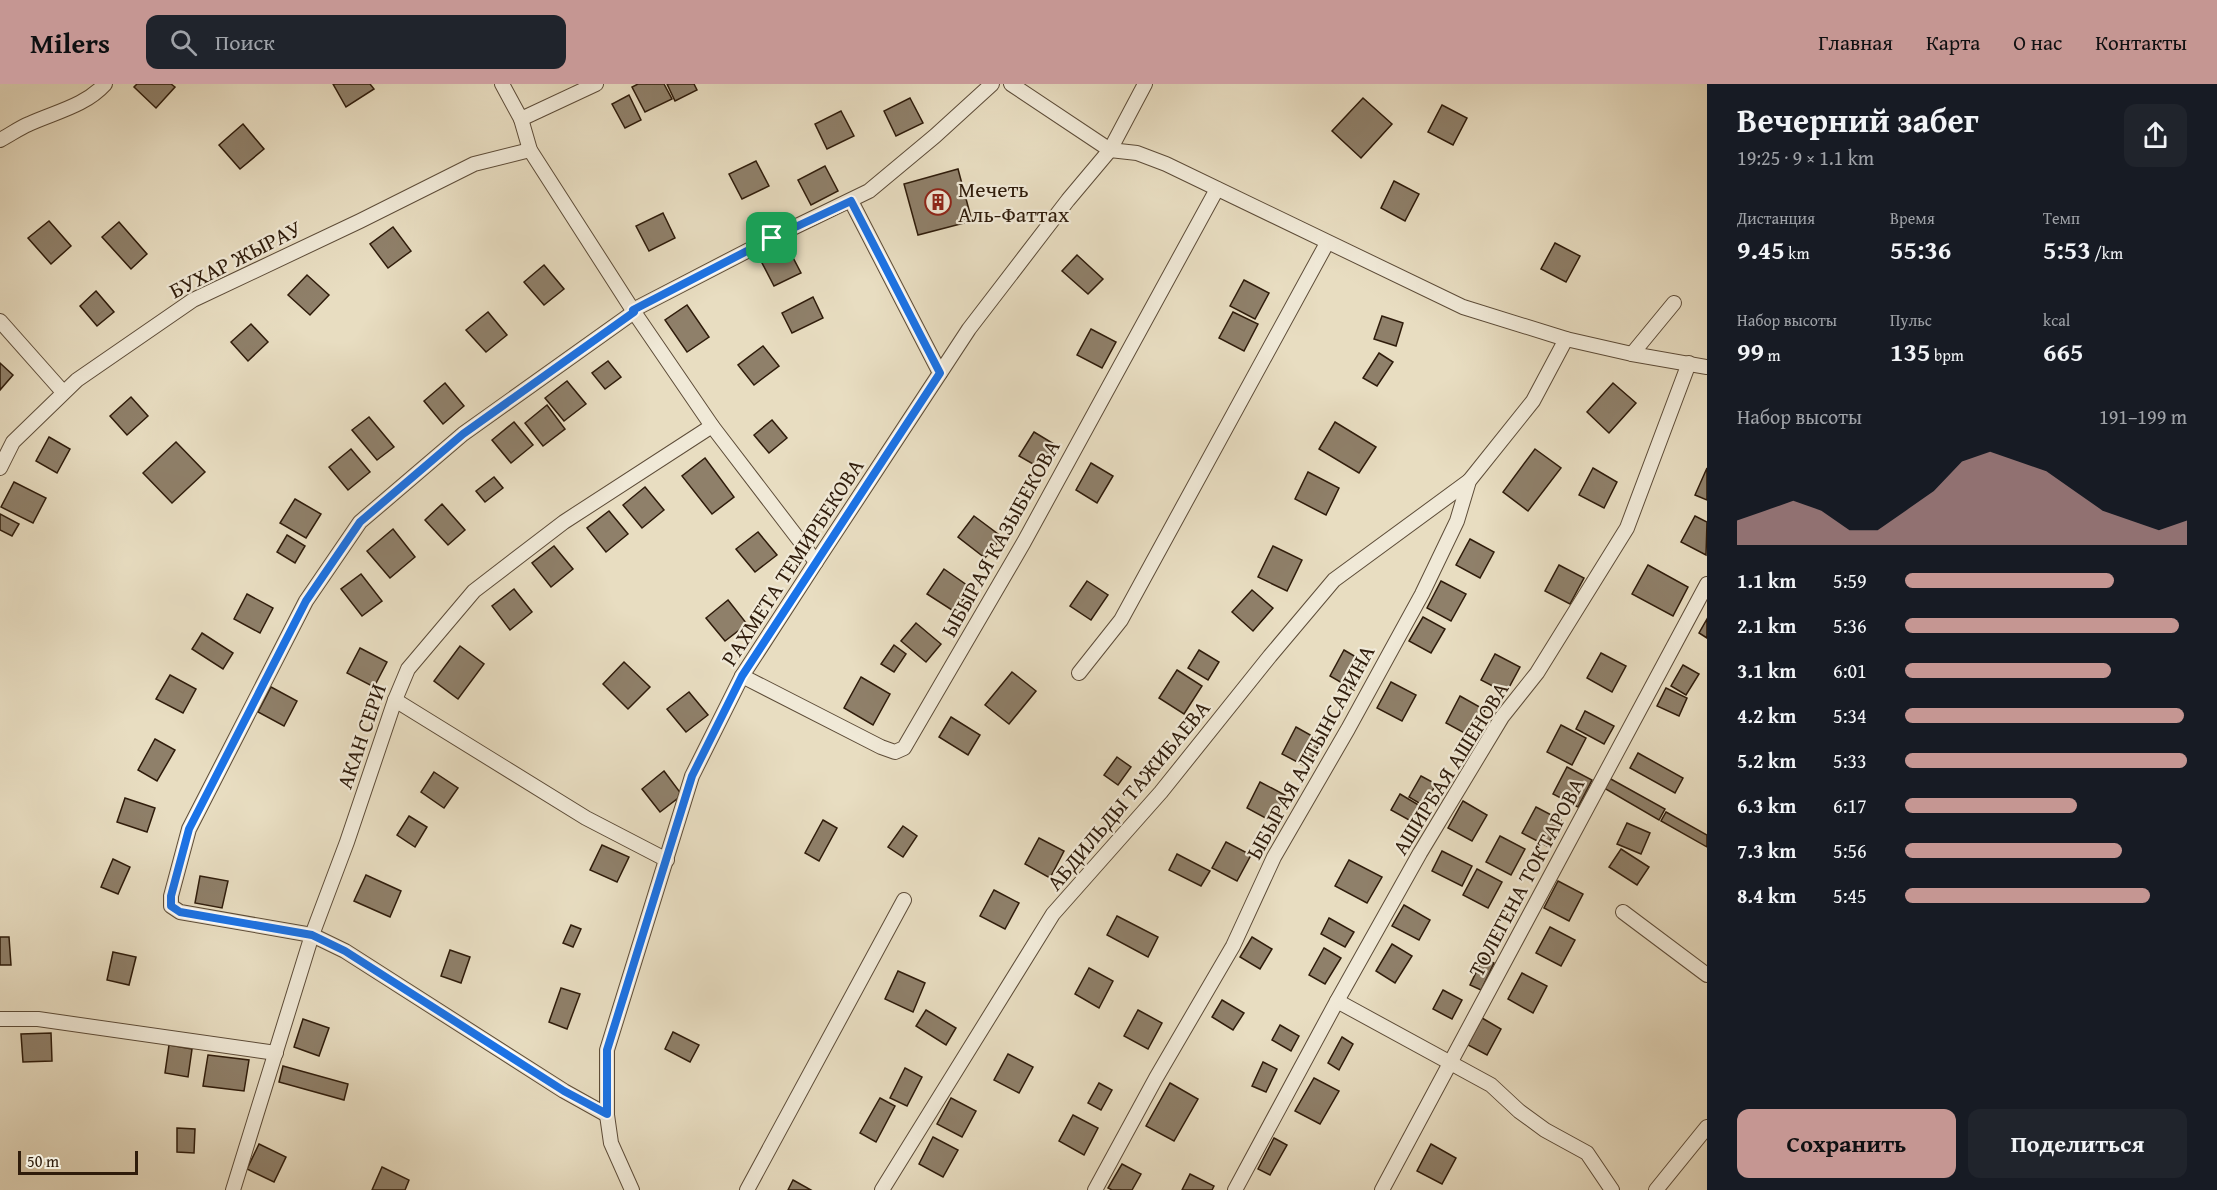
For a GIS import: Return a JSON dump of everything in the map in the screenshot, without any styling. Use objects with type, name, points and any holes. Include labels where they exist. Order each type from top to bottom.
[{"type":"street","points":[[0,140],[29,124],[62,112],[97,93],[105,84]]},
{"type":"street","points":[[502,84],[520,119],[530,150],[633,311],[712,426],[816,562]]},
{"type":"street","points":[[520,119],[596,84]]},
{"type":"street","points":[[607,1114],[564,1091],[345,951],[312,935],[180,912],[171,906],[171,896],[189,829],[306,601],[360,522],[463,434],[633,311],[772,238],[869,191],[935,136],[992,84]]},
{"type":"street","points":[[1011,84],[1110,150],[1137,153],[1166,164],[1463,307],[1566,339],[1632,354],[1707,367]]},
{"type":"street","name":"РАХМЕТА ТЕМИРБЕКОВА","points":[[632,1190],[611,1143],[607,1114],[607,1050],[692,776],[742,676],[816,562],[969,329],[1068,200],[1110,150],[1145,84]]},
{"type":"street","name":"БУХАР ЖЫРАУ","points":[[0,468],[13,442],[63,392],[193,300],[474,164],[530,150]]},
{"type":"street","name":"ЫБЫРАЯ КАЗЫБЕКОВА","points":[[742,676],[881,747],[895,752],[904,748],[1024,542],[1217,189]]},
{"type":"street","points":[[851,201],[940,373]]},
{"type":"street","points":[[1079,673],[1121,620],[1327,243]]},
{"type":"street","points":[[1632,354],[1674,303]]},
{"type":"street","points":[[0,321],[63,392]]},
{"type":"street","name":"ЫБЫРАЯ АЛТЫНСАРИНА","points":[[1095,1190],[1156,1078],[1233,946],[1274,857],[1422,594],[1457,521],[1469,481],[1533,401],[1566,339]]},
{"type":"street","name":"АШИРБАЯ АШЕНОВА","points":[[1235,1190],[1420,853],[1502,717],[1537,673],[1627,528],[1689,363]]},
{"type":"street","name":"АКАН СЕРИ","points":[[233,1190],[312,935],[408,669],[474,591],[564,522],[712,426]]},
{"type":"street","name":"АБДИЛЬДЫ ТАЖИБАЕВА","points":[[882,1190],[1053,914],[1161,792],[1334,580],[1469,481]]},
{"type":"street","name":"ТОЛЕГЕНА ТОКТАРОВА","points":[[1382,1190],[1707,584]]},
{"type":"street","points":[[395,700],[586,819],[667,860]]},
{"type":"street","points":[[747,1190],[904,900]]},
{"type":"street","points":[[1623,912],[1707,975]]},
{"type":"street","points":[[1337,1001],[1491,1085],[1518,1111],[1545,1130],[1587,1153],[1612,1190]]},
{"type":"street","points":[[0,1019],[38,1019],[276,1053]]},
{"type":"street","points":[[1656,1190],[1707,1127]]},
{"type":"building","points":[[137,84],[171,84],[175,87],[156,108],[134,87]]},
{"type":"building","points":[[333,84],[370,84],[374,89],[346,107]]},
{"type":"building","points":[[638,84],[664,84],[672,99],[645,112],[632,87]]},
{"type":"building","points":[[667,84],[694,84],[697,90],[675,101]]},
{"type":"building","points":[[629,95],[641,120],[625,128],[612,104]]},
{"type":"building","points":[[910,98],[923,123],[896,136],[884,111]]},
{"type":"building","points":[[1363,98],[1392,124],[1361,158],[1332,131]]},
{"type":"building","points":[[1442,105],[1467,118],[1453,145],[1428,132]]},
{"type":"building","points":[[841,111],[854,136],[827,149],[815,124]]},
{"type":"building","points":[[243,124],[264,149],[240,169],[219,145]]},
{"type":"building","points":[[756,161],[769,186],[742,199],[729,174]]},
{"type":"building","points":[[825,166],[838,191],[811,205],[798,180]]},
{"type":"building","name":"Мечеть Аль-Фаттах","points":[[958,169],[972,221],[918,235],[904,184]]},
{"type":"building","points":[[1394,181],[1419,194],[1405,221],[1381,208]]},
{"type":"building","points":[[663,213],[675,238],[649,251],[636,226]]},
{"type":"building","points":[[49,221],[71,246],[51,264],[28,238]]},
{"type":"building","points":[[119,222],[147,254],[131,269],[102,237]]},
{"type":"building","points":[[393,227],[411,251],[388,268],[370,244]]},
{"type":"building","points":[[1555,243],[1580,256],[1566,282],[1541,269]]},
{"type":"building","points":[[788,248],[801,273],[774,286],[761,261]]},
{"type":"building","points":[[1077,255],[1103,279],[1088,294],[1062,271]]},
{"type":"building","points":[[544,265],[564,289],[544,305],[524,282]]},
{"type":"building","points":[[307,275],[329,295],[310,315],[288,295]]},
{"type":"building","points":[[1244,280],[1269,293],[1255,319],[1230,306]]},
{"type":"building","points":[[96,291],[114,312],[97,326],[80,306]]},
{"type":"building","points":[[813,297],[823,318],[792,333],[782,313]]},
{"type":"building","points":[[687,305],[709,337],[687,352],[665,320]]},
{"type":"building","points":[[488,312],[507,335],[486,352],[466,330]]},
{"type":"building","points":[[1233,312],[1258,324],[1244,351],[1219,338]]},
{"type":"building","points":[[1382,316],[1403,323],[1396,346],[1374,339]]},
{"type":"building","points":[[251,324],[268,342],[248,361],[231,342]]},
{"type":"building","points":[[1091,329],[1116,342],[1102,368],[1077,355]]},
{"type":"building","points":[[763,346],[779,366],[754,385],[738,365]]},
{"type":"building","points":[[1379,353],[1393,362],[1377,386],[1363,378]]},
{"type":"building","points":[[608,361],[621,377],[605,389],[592,373]]},
{"type":"building","points":[[0,363],[13,375],[0,390]]},
{"type":"building","points":[[567,381],[586,404],[564,421],[545,398]]},
{"type":"building","points":[[445,383],[464,406],[443,424],[424,401]]},
{"type":"building","points":[[1613,383],[1636,403],[1609,433],[1587,412]]},
{"type":"building","points":[[131,397],[148,416],[127,435],[110,416]]},
{"type":"building","points":[[547,405],[565,429],[543,446],[525,423]]},
{"type":"building","points":[[369,417],[394,447],[377,460],[352,430]]},
{"type":"building","points":[[772,420],[787,438],[769,453],[754,435]]},
{"type":"building","points":[[514,422],[533,445],[511,463],[492,440]]},
{"type":"building","points":[[1335,422],[1376,447],[1359,473],[1319,449]]},
{"type":"building","points":[[1034,432],[1054,444],[1040,468],[1019,456]]},
{"type":"building","points":[[49,437],[70,449],[57,473],[36,461]]},
{"type":"building","points":[[176,442],[205,472],[172,503],[143,473]]},
{"type":"building","points":[[351,449],[370,472],[348,490],[329,467]]},
{"type":"building","points":[[1535,449],[1561,468],[1528,511],[1503,492]]},
{"type":"building","points":[[705,458],[734,497],[712,514],[682,476]]},
{"type":"building","points":[[1091,463],[1113,476],[1097,503],[1076,490]]},
{"type":"building","points":[[1593,468],[1617,482],[1604,508],[1579,495]]},
{"type":"building","points":[[1707,468],[1707,500],[1695,495]]},
{"type":"building","points":[[1308,472],[1339,488],[1326,515],[1295,499]]},
{"type":"building","points":[[494,477],[503,488],[485,502],[476,491]]},
{"type":"building","points":[[14,482],[46,498],[33,523],[1,507]]},
{"type":"building","points":[[645,487],[664,510],[642,528],[623,505]]},
{"type":"building","points":[[295,499],[321,514],[306,538],[280,523]]},
{"type":"building","points":[[442,504],[465,530],[448,545],[425,520]]},
{"type":"building","points":[[609,511],[628,534],[606,552],[587,528]]},
{"type":"building","points":[[0,514],[19,524],[12,536],[0,530]]},
{"type":"building","points":[[974,516],[1002,537],[985,558],[958,537]]},
{"type":"building","points":[[1695,516],[1707,522],[1706,555],[1681,542]]},
{"type":"building","points":[[393,529],[415,557],[390,578],[367,551]]},
{"type":"building","points":[[758,532],[777,555],[755,572],[736,549]]},
{"type":"building","points":[[287,535],[305,546],[295,563],[277,552]]},
{"type":"building","points":[[1470,539],[1494,552],[1480,578],[1456,565]]},
{"type":"building","points":[[554,546],[573,569],[551,587],[532,563]]},
{"type":"building","points":[[1273,546],[1302,560],[1287,591],[1258,577]]},
{"type":"building","points":[[1559,565],[1584,578],[1570,604],[1545,591]]},
{"type":"building","points":[[1648,565],[1688,587],[1673,616],[1632,594]]},
{"type":"building","points":[[944,569],[971,588],[955,612],[927,594]]},
{"type":"building","points":[[361,574],[382,601],[362,616],[341,589]]},
{"type":"building","points":[[1087,581],[1108,595],[1091,620],[1070,606]]},
{"type":"building","points":[[1441,581],[1466,594],[1451,621],[1427,608]]},
{"type":"building","points":[[514,589],[532,612],[510,630],[492,606]]},
{"type":"building","points":[[1252,590],[1273,608],[1253,631],[1232,612]]},
{"type":"building","points":[[247,594],[273,608],[260,633],[234,619]]},
{"type":"building","points":[[728,600],[747,624],[725,641],[706,618]]},
{"type":"building","points":[[1423,617],[1445,629],[1431,653],[1409,641]]},
{"type":"building","points":[[1707,619],[1707,638],[1699,633]]},
{"type":"building","points":[[916,623],[941,644],[926,662],[901,641]]},
{"type":"building","points":[[202,633],[233,653],[223,669],[192,649]]},
{"type":"building","points":[[894,645],[906,654],[894,672],[881,664]]},
{"type":"building","points":[[460,646],[484,664],[458,699],[434,681]]},
{"type":"building","points":[[360,648],[387,662],[374,687],[347,673]]},
{"type":"building","points":[[1199,650],[1219,662],[1208,680],[1188,668]]},
{"type":"building","points":[[1344,650],[1368,664],[1354,690],[1330,676]]},
{"type":"building","points":[[1601,653],[1626,666],[1612,692],[1587,678]]},
{"type":"building","points":[[1495,654],[1520,667],[1506,693],[1481,680]]},
{"type":"building","points":[[624,662],[650,687],[628,709],[603,684]]},
{"type":"building","points":[[1683,665],[1699,674],[1686,695],[1671,686]]},
{"type":"building","points":[[1177,670],[1202,686],[1184,714],[1159,698]]},
{"type":"building","points":[[1012,672],[1036,691],[1009,724],[985,705]]},
{"type":"building","points":[[170,675],[196,689],[183,713],[156,699]]},
{"type":"building","points":[[861,677],[890,694],[873,725],[844,708]]},
{"type":"building","points":[[1391,682],[1416,695],[1402,721],[1377,708]]},
{"type":"building","points":[[271,687],[297,701],[284,726],[258,712]]},
{"type":"building","points":[[1666,688],[1687,698],[1679,716],[1657,706]]},
{"type":"building","points":[[689,692],[708,715],[686,732],[667,709]]},
{"type":"building","points":[[1460,696],[1485,710],[1470,736],[1446,723]]},
{"type":"building","points":[[1585,711],[1614,726],[1604,744],[1576,729]]},
{"type":"building","points":[[951,717],[980,735],[968,755],[939,737]]},
{"type":"building","points":[[1561,725],[1586,738],[1572,765],[1547,752]]},
{"type":"building","points":[[1296,727],[1321,741],[1307,767],[1282,754]]},
{"type":"building","points":[[155,739],[175,750],[157,781],[138,770]]},
{"type":"building","points":[[1638,753],[1683,778],[1675,793],[1630,768]]},
{"type":"building","points":[[1117,757],[1131,767],[1118,785],[1104,775]]},
{"type":"building","points":[[1567,767],[1592,780],[1578,807],[1553,794]]},
{"type":"building","points":[[664,771],[682,795],[660,812],[642,789]]},
{"type":"building","points":[[434,772],[458,788],[444,808],[421,792]]},
{"type":"building","points":[[1421,776],[1436,784],[1424,806],[1409,797]]},
{"type":"building","points":[[1609,778],[1665,809],[1659,820],[1604,788]]},
{"type":"building","points":[[1260,782],[1285,795],[1271,821],[1247,808]]},
{"type":"building","points":[[1400,794],[1427,810],[1418,825],[1391,810]]},
{"type":"building","points":[[125,798],[155,808],[147,832],[117,822]]},
{"type":"building","points":[[1463,801],[1487,815],[1472,841],[1448,828]]},
{"type":"building","points":[[1536,807],[1561,820],[1547,846],[1522,833]]},
{"type":"building","points":[[1666,812],[1707,835],[1707,847],[1661,821]]},
{"type":"building","points":[[409,816],[427,827],[415,847],[397,835]]},
{"type":"building","points":[[823,820],[837,828],[819,861],[805,853]]},
{"type":"building","points":[[1627,823],[1650,833],[1641,854],[1617,844]]},
{"type":"building","points":[[903,826],[917,836],[903,857],[888,847]]},
{"type":"building","points":[[1500,836],[1525,849],[1511,875],[1486,862]]},
{"type":"building","points":[[1039,838],[1064,851],[1050,878],[1025,864]]},
{"type":"building","points":[[1226,842],[1251,855],[1237,881],[1212,868]]},
{"type":"building","points":[[602,845],[629,857],[617,882],[590,870]]},
{"type":"building","points":[[1621,849],[1649,867],[1637,885],[1609,867]]},
{"type":"building","points":[[1442,851],[1472,866],[1462,886],[1432,871]]},
{"type":"building","points":[[1177,854],[1210,871],[1201,886],[1169,870]]},
{"type":"building","points":[[113,859],[130,867],[118,894],[101,887]]},
{"type":"building","points":[[1349,860],[1382,877],[1367,903],[1335,886]]},
{"type":"building","points":[[1477,869],[1502,882],[1488,908],[1463,895]]},
{"type":"building","points":[[366,875],[401,891],[390,917],[354,901]]},
{"type":"building","points":[[200,876],[228,881],[222,908],[195,903]]},
{"type":"building","points":[[1558,881],[1583,894],[1569,921],[1544,908]]},
{"type":"building","points":[[994,890],[1019,903],[1005,929],[980,916]]},
{"type":"building","points":[[1404,905],[1430,920],[1419,940],[1392,926]]},
{"type":"building","points":[[1117,916],[1158,937],[1148,957],[1107,935]]},
{"type":"building","points":[[1329,918],[1354,932],[1345,947],[1321,934]]},
{"type":"building","points":[[571,925],[581,929],[573,947],[563,943]]},
{"type":"building","points":[[1550,927],[1575,940],[1561,966],[1536,953]]},
{"type":"building","points":[[0,937],[9,937],[11,965],[0,965]]},
{"type":"building","points":[[1252,937],[1272,949],[1260,969],[1240,957]]},
{"type":"building","points":[[1392,944],[1412,956],[1395,983],[1376,971]]},
{"type":"building","points":[[1324,948],[1341,958],[1325,984],[1309,975]]},
{"type":"building","points":[[450,950],[470,957],[461,983],[441,976]]},
{"type":"building","points":[[113,952],[136,957],[129,985],[107,980]]},
{"type":"building","points":[[1483,958],[1494,963],[1481,990],[1470,985]]},
{"type":"building","points":[[1089,968],[1113,981],[1099,1008],[1075,994]]},
{"type":"building","points":[[898,971],[925,983],[913,1012],[885,999]]},
{"type":"building","points":[[1522,973],[1547,986],[1533,1013],[1508,999]]},
{"type":"building","points":[[561,988],[580,994],[567,1029],[549,1022]]},
{"type":"building","points":[[1443,990],[1462,1000],[1452,1019],[1433,1009]]},
{"type":"building","points":[[1222,1000],[1244,1013],[1233,1030],[1212,1017]]},
{"type":"building","points":[[926,1010],[956,1028],[946,1045],[916,1026]]},
{"type":"building","points":[[1138,1010],[1162,1023],[1148,1049],[1124,1036]]},
{"type":"building","points":[[1482,1018],[1501,1029],[1487,1055],[1468,1045]]},
{"type":"building","points":[[303,1019],[329,1028],[319,1056],[294,1047]]},
{"type":"building","points":[[1280,1025],[1299,1036],[1291,1051],[1272,1040]]},
{"type":"building","points":[[673,1032],[699,1045],[690,1062],[665,1049]]},
{"type":"building","points":[[51,1033],[52,1061],[23,1062],[21,1034]]},
{"type":"building","points":[[1342,1037],[1353,1044],[1339,1070],[1328,1063]]},
{"type":"building","points":[[169,1045],[192,1049],[188,1077],[165,1073]]},
{"type":"building","points":[[1008,1054],[1033,1067],[1019,1093],[994,1080]]},
{"type":"building","points":[[208,1055],[249,1060],[244,1091],[203,1086]]},
{"type":"building","points":[[1263,1062],[1277,1069],[1266,1092],[1252,1086]]},
{"type":"building","points":[[283,1066],[348,1084],[344,1100],[279,1082]]},
{"type":"building","points":[[905,1068],[922,1077],[907,1106],[890,1098]]},
{"type":"building","points":[[1314,1078],[1339,1091],[1320,1124],[1295,1111]]},
{"type":"building","points":[[1099,1083],[1112,1090],[1101,1110],[1088,1103]]},
{"type":"building","points":[[1170,1083],[1198,1099],[1174,1141],[1146,1126]]},
{"type":"building","points":[[880,1098],[895,1106],[876,1142],[860,1133]]},
{"type":"building","points":[[951,1098],[976,1111],[962,1137],[937,1124]]},
{"type":"building","points":[[1073,1115],[1098,1128],[1084,1155],[1059,1141]]},
{"type":"building","points":[[177,1128],[195,1129],[194,1153],[177,1152]]},
{"type":"building","points":[[933,1137],[958,1150],[943,1177],[919,1164]]},
{"type":"building","points":[[1274,1138],[1287,1145],[1270,1175],[1258,1169]]},
{"type":"building","points":[[259,1144],[286,1157],[274,1182],[247,1169]]},
{"type":"building","points":[[1431,1144],[1456,1158],[1442,1184],[1417,1171]]},
{"type":"building","points":[[1122,1164],[1141,1174],[1132,1190],[1112,1190],[1108,1188]]},
{"type":"building","points":[[382,1167],[409,1180],[405,1190],[372,1190]]},
{"type":"building","points":[[1190,1174],[1214,1186],[1212,1190],[1182,1190]]},
{"type":"building","points":[[793,1180],[811,1190],[788,1190]]},
{"type":"place","name":"Мечеть Аль-Фаттах","points":[[938,202]]},
{"type":"route","points":[[851,201],[940,373],[742,676],[692,776],[607,1050],[607,1114],[564,1091],[345,951],[312,935],[180,912],[171,906],[171,896],[189,829],[306,601],[360,522],[463,434],[634,312],[633,310],[772,238],[851,201]]}]
